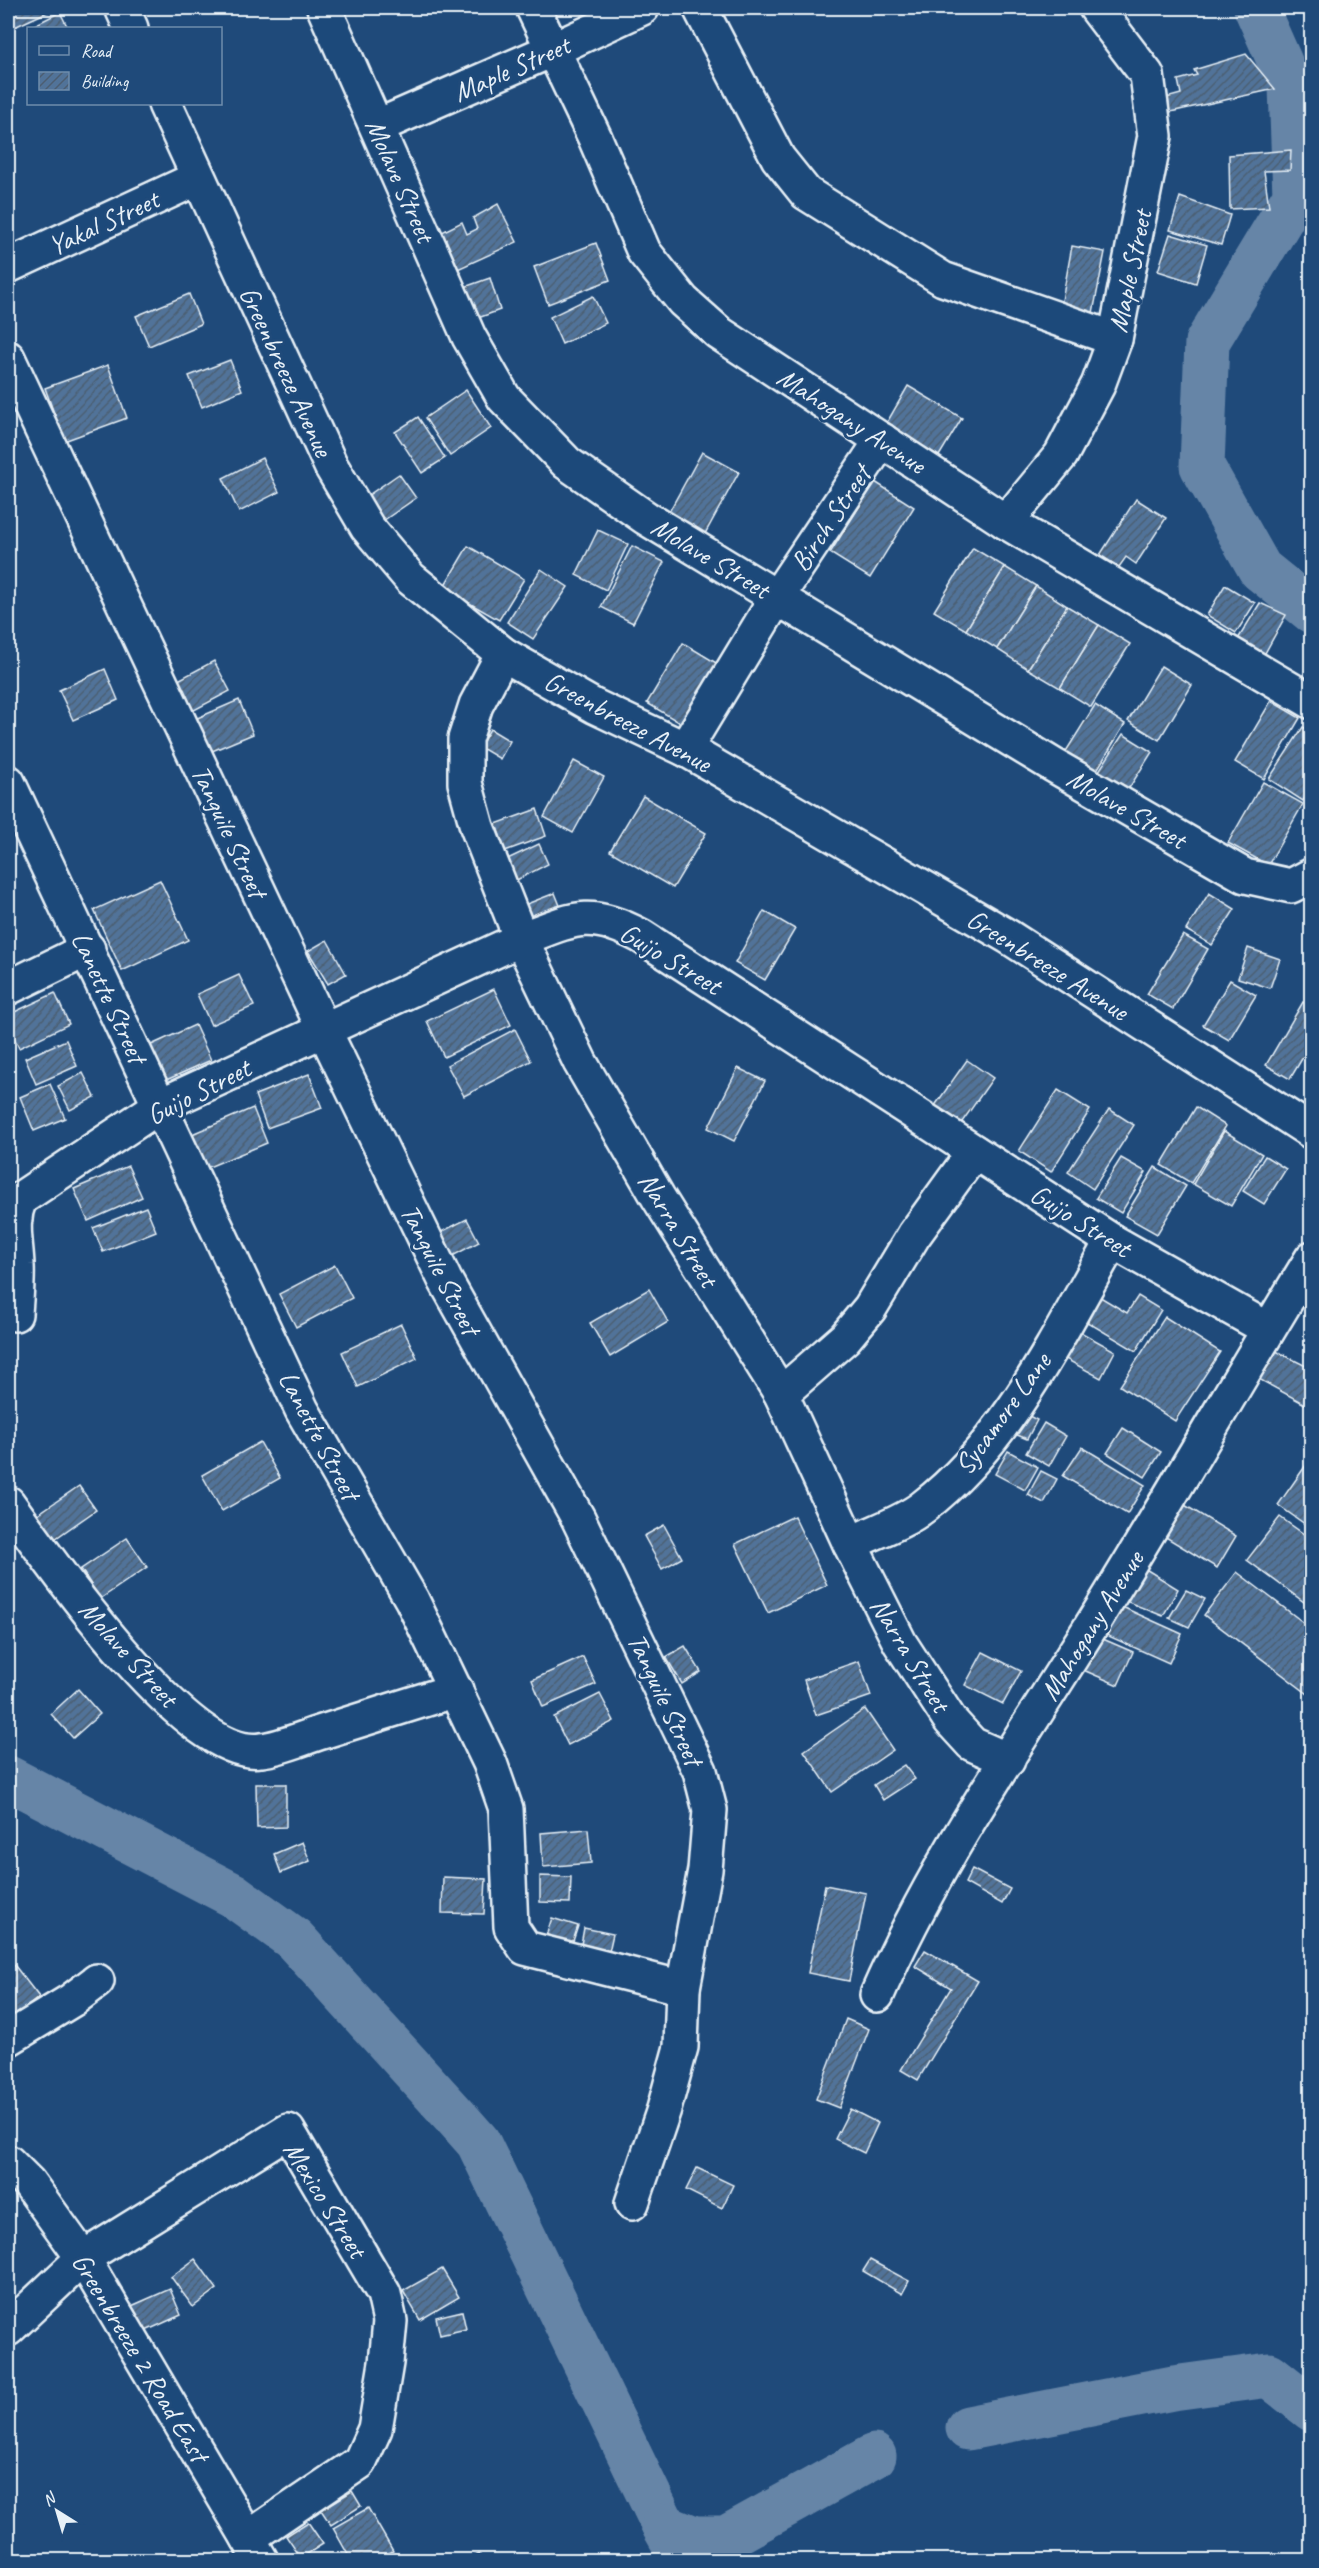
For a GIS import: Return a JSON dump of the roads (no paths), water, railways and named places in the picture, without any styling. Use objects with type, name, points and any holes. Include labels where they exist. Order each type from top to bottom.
[{"type":"street","points":[[122,8],[131,27]]},
{"type":"street","name":"Molave Street","points":[[324,8],[378,126],[469,337],[504,398],[567,463],[646,518],[1053,765],[1245,876],[1291,886],[1311,875]]},
{"type":"street","name":"Mahogany Avenue","points":[[533,8],[595,138],[644,252],[683,301],[719,333],[1006,522],[1311,702]]},
{"type":"street","name":"Maple Street","points":[[378,126],[642,8]]},
{"type":"street","points":[[700,8],[778,158],[806,192],[943,279],[1115,339]]},
{"type":"street","name":"Maple Street","points":[[1006,522],[1061,455],[1098,385],[1115,339],[1155,136],[1148,75],[1096,8]]},
{"type":"street","name":"Greenbreeze Avenue","points":[[165,105],[331,466],[367,527],[410,578],[503,654],[594,706],[684,749],[1009,937],[1311,1132]]},
{"type":"street","name":"Yakal Street","points":[[8,266],[198,177]]},
{"type":"street","name":"Tanguile Street","points":[[8,358],[324,1030],[445,1280],[578,1518],[700,1771],[710,1810],[705,1870],[683,1988],[681,2047],[664,2109],[632,2203]]},
{"type":"street","name":"Birch Street","points":[[684,749],[777,597],[882,440]]},
{"type":"street","name":"Narra Street","points":[[503,654],[476,705],[465,738],[465,783],[477,827],[521,939],[580,1062],[658,1197],[781,1394],[850,1544],[900,1643],[950,1720],[972,1744],[1008,1760]]},
{"type":"street","name":"Lanette Street","points":[[8,782],[302,1410],[412,1600],[490,1763],[506,1809],[511,1927],[515,1936],[525,1948],[683,1988]]},
{"type":"street","name":"Guijo Street","points":[[15,1314],[17,1265],[13,1233],[14,1216],[20,1199],[161,1105],[521,939],[579,918],[600,918],[620,924],[641,936],[1112,1241],[1268,1329]]},
{"type":"street","points":[[8,988],[88,950]]},
{"type":"street","points":[[781,1394],[845,1338],[870,1308],[914,1236],[974,1152]]},
{"type":"street","name":"Sycamore Lane","points":[[850,1544],[922,1509],[969,1466],[1005,1419],[1042,1362],[1112,1241]]},
{"type":"street","name":"Mahogany Avenue","points":[[877,1995],[904,1933],[967,1823],[1139,1549],[1311,1257]]},
{"type":"street","name":"Molave Street","points":[[8,1503],[57,1571],[136,1669],[184,1713],[224,1744],[260,1751],[456,1690]]},
{"type":"street","points":[[8,2039],[72,2000],[97,1981]]},
{"type":"street","name":"Mexico Street","points":[[8,2329],[83,2258],[288,2131],[384,2294],[390,2321],[375,2429],[360,2462],[255,2549]]},
{"type":"street","name":"Greenbreeze 2 Road East","points":[[8,2162],[29,2183],[83,2258],[255,2549]]},
{"type":"waterway","points":[[1256,8],[1291,87],[1295,196],[1207,342],[1202,466],[1260,569],[1312,611]]},
{"type":"waterway","points":[[8,1778],[233,1895],[294,1939],[478,2142],[664,2526],[683,2560]]},
{"type":"waterway","points":[[968,2428],[1173,2388],[1269,2375],[1312,2409]]},
{"type":"waterway","points":[[664,2526],[694,2538],[726,2538],[874,2456]]}]
